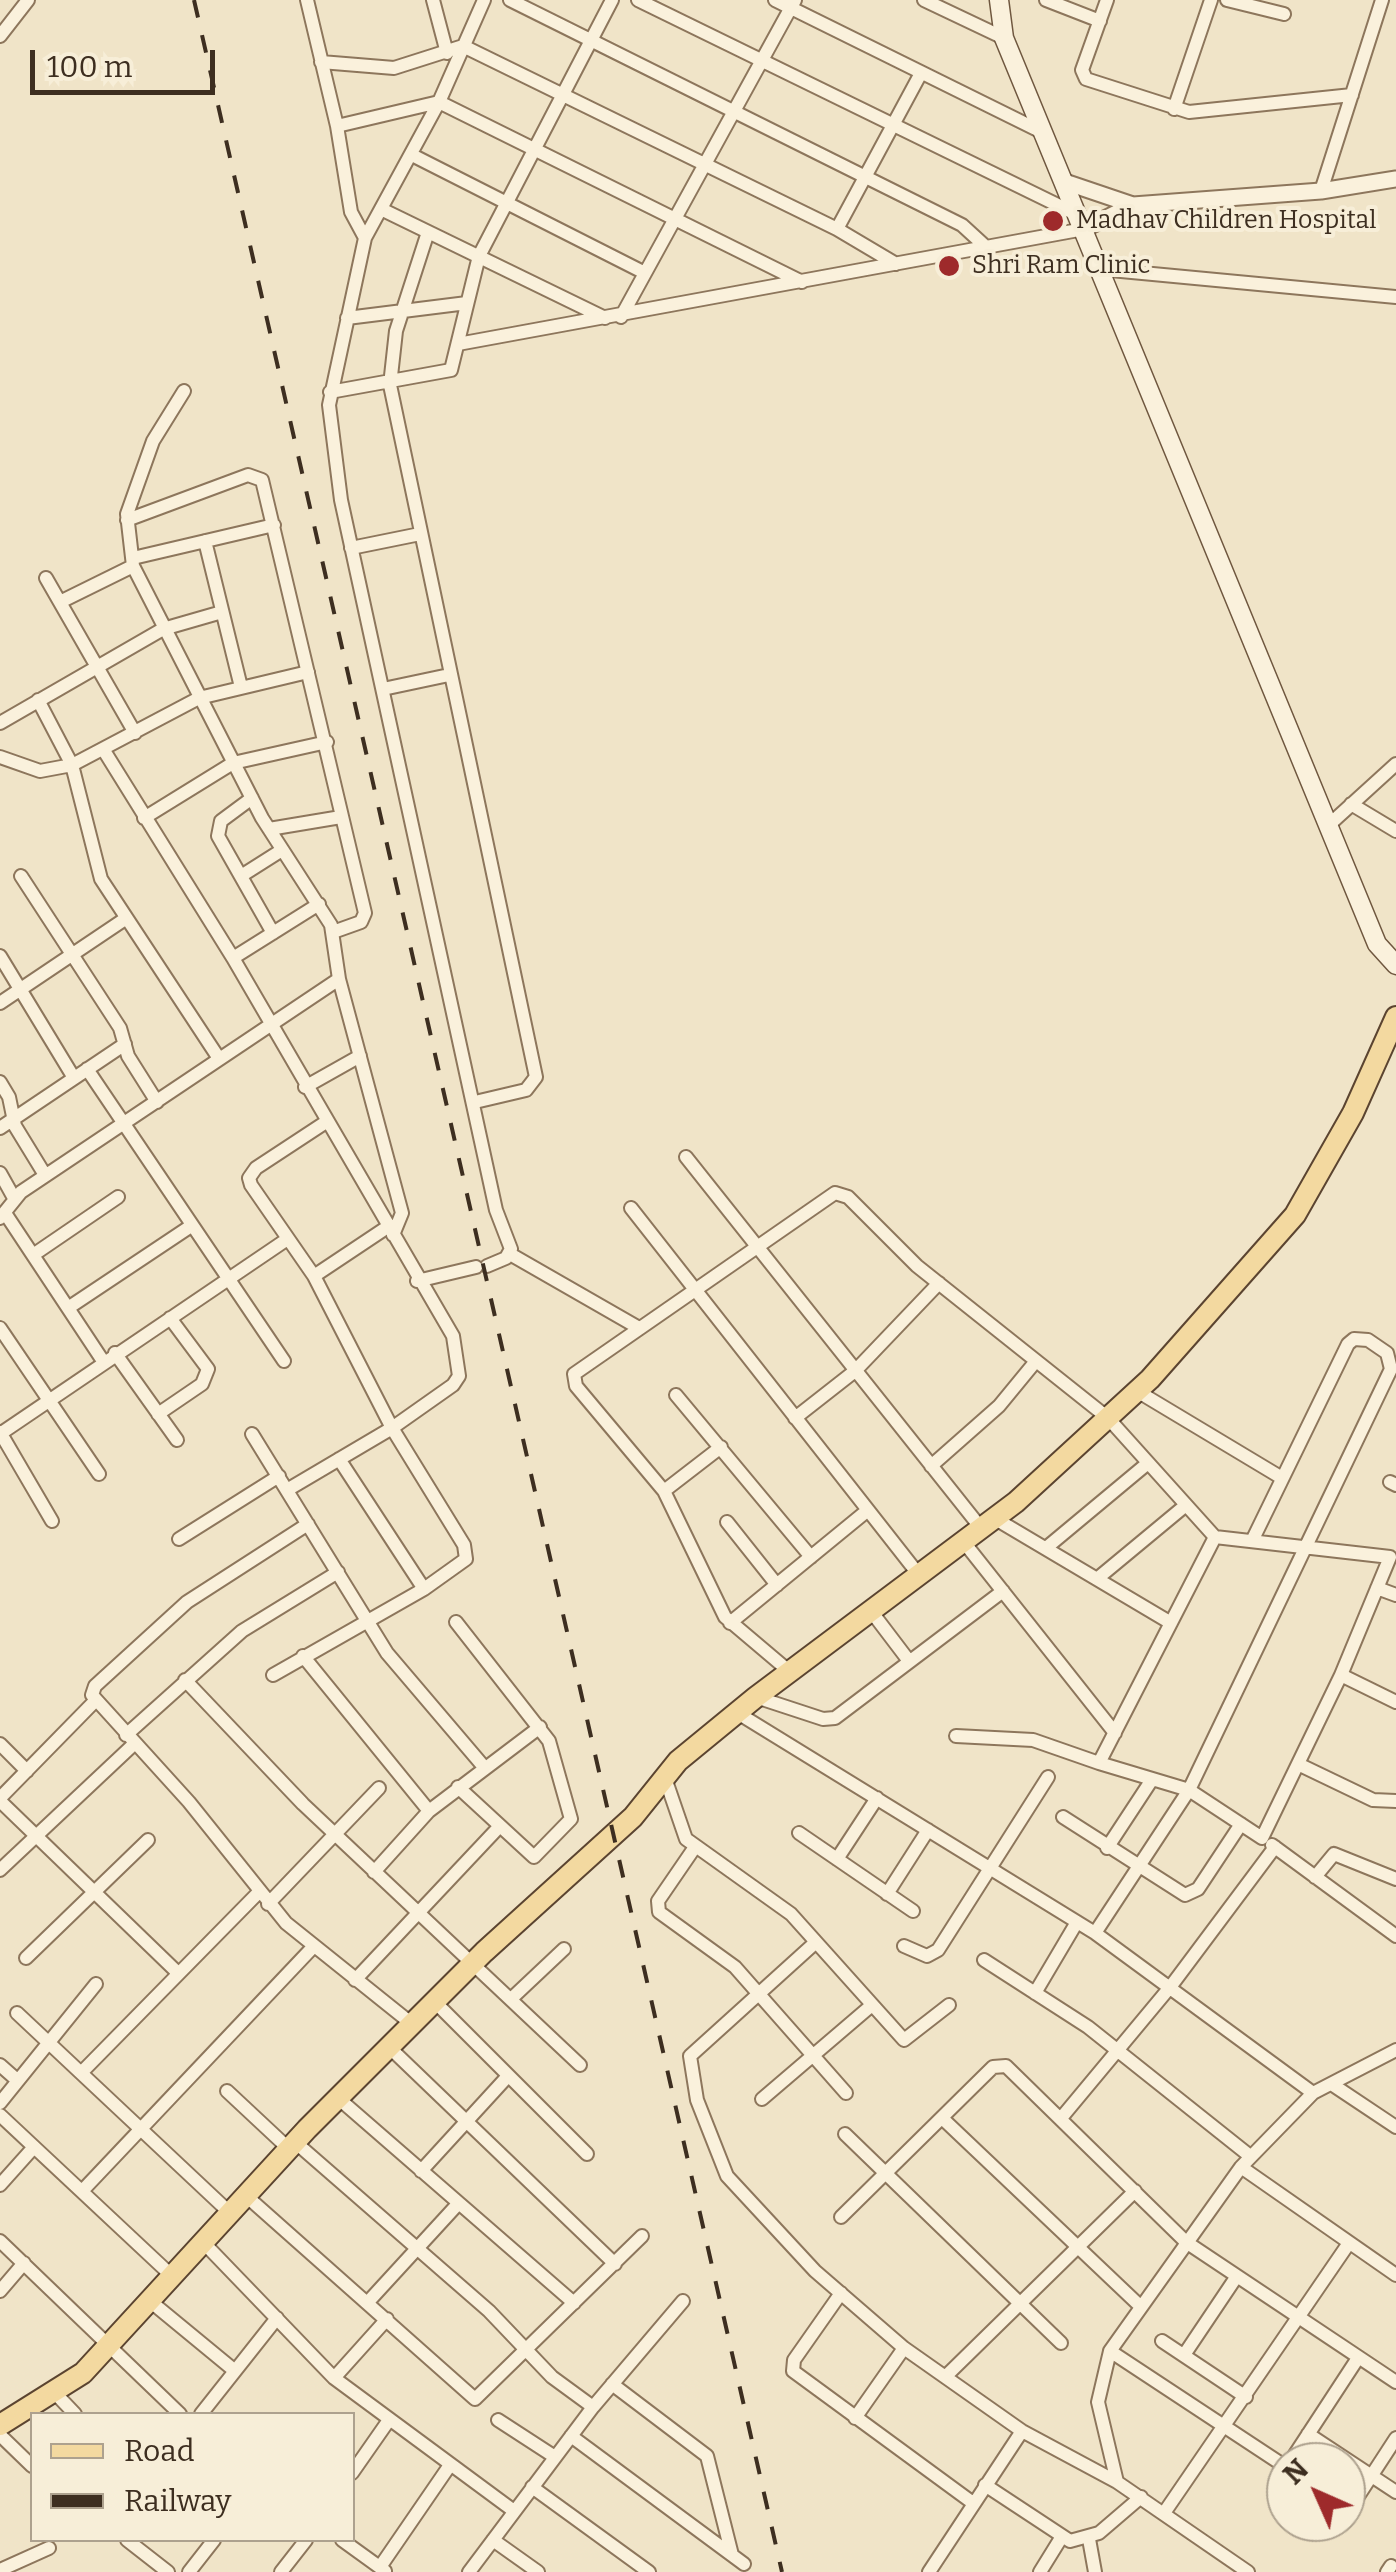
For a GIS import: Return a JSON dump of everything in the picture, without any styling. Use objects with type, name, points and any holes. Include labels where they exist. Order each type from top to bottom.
[{"type":"main road","points":[[999,0],[1004,38],[1378,944],[1396,965]]},
{"type":"main road","points":[[0,2425],[54,2393],[110,2346],[291,2145],[476,1962],[633,1816],[664,1775],[736,1712],[987,1523],[1137,1391],[1295,1215],[1346,1127],[1396,1018]]},
{"type":"street","points":[[0,36],[28,0]]},
{"type":"street","points":[[307,0],[337,126],[350,212],[365,238]]},
{"type":"street","points":[[434,0],[447,53]]},
{"type":"street","points":[[484,0],[439,102],[365,238],[330,392],[341,500],[496,1210],[509,1246],[638,1328]]},
{"type":"street","points":[[510,0],[968,228],[986,247]]},
{"type":"street","points":[[330,392],[444,374],[454,363],[478,256],[612,0]]},
{"type":"street","points":[[638,0],[1081,222]]},
{"type":"street","points":[[775,0],[793,4],[921,73],[1045,133]]},
{"type":"street","points":[[924,0],[1004,38]]},
{"type":"street","points":[[1046,0],[1100,21]]},
{"type":"street","points":[[1107,0],[1082,70],[1086,80],[1189,112],[1352,95]]},
{"type":"street","points":[[1174,110],[1211,0]]},
{"type":"street","points":[[1228,0],[1284,14]]},
{"type":"street","points":[[1322,191],[1382,0]]},
{"type":"street","points":[[614,318],[645,273],[702,163],[793,4]]},
{"type":"street","points":[[321,62],[394,68],[464,46],[837,229],[896,264]]},
{"type":"street","points":[[837,229],[921,73]]},
{"type":"street","points":[[337,126],[439,102],[802,282]]},
{"type":"street","points":[[412,155],[645,273]]},
{"type":"street","points":[[458,344],[986,247],[1133,205],[1322,191],[1396,179]]},
{"type":"street","points":[[1065,182],[1133,205]]},
{"type":"street","points":[[381,210],[614,318]]},
{"type":"street","points":[[428,232],[402,309],[390,384],[536,1077],[526,1090],[475,1102]]},
{"type":"street","points":[[1100,269],[1396,297]]},
{"type":"street","points":[[348,318],[468,303]]},
{"type":"street","points":[[184,391],[148,452],[127,520],[133,562],[232,764],[333,932],[339,980],[402,1213],[391,1230],[314,1276]]},
{"type":"street","points":[[127,520],[254,474],[265,486],[364,913],[361,922],[333,932]]},
{"type":"street","points":[[60,602],[133,562],[274,525]]},
{"type":"street","points":[[352,548],[420,534]]},
{"type":"street","points":[[205,541],[240,687]]},
{"type":"street","points":[[46,578],[135,732]]},
{"type":"street","points":[[0,723],[163,629],[222,612]]},
{"type":"street","points":[[0,758],[40,772],[72,765],[198,698],[308,672]]},
{"type":"street","points":[[382,689],[449,675]]},
{"type":"street","points":[[38,700],[72,765],[98,871],[125,919],[218,1057]]},
{"type":"street","points":[[144,818],[232,764],[327,742]]},
{"type":"street","points":[[103,749],[233,958],[417,1281],[453,1336],[459,1376],[453,1385],[392,1428],[287,1490]]},
{"type":"street","points":[[1330,824],[1396,764]]},
{"type":"street","points":[[252,798],[218,827],[273,933]]},
{"type":"street","points":[[1351,804],[1396,832]]},
{"type":"street","points":[[269,829],[341,816]]},
{"type":"street","points":[[241,876],[282,850]]},
{"type":"street","points":[[21,876],[120,1028],[128,1056],[157,1102]]},
{"type":"street","points":[[233,958],[318,904]]},
{"type":"street","points":[[0,1003],[125,919]]},
{"type":"street","points":[[0,956],[74,1078]]},
{"type":"street","points":[[177,1440],[68,1308],[2,1215],[14,1198],[46,1175],[339,980]]},
{"type":"street","points":[[0,1128],[125,1044]]},
{"type":"street","points":[[304,1086],[360,1056]]},
{"type":"street","points":[[88,1069],[284,1361]]},
{"type":"street","points":[[0,1082],[9,1096],[13,1119],[46,1175]]},
{"type":"street","points":[[272,1675],[424,1589],[461,1565],[466,1552],[392,1428],[314,1276],[251,1185],[251,1172],[326,1122]]},
{"type":"street","points":[[686,1156],[932,1466],[987,1523],[1046,1548],[1170,1623]]},
{"type":"street","points":[[0,1173],[14,1198]]},
{"type":"street","points":[[790,1672],[730,1623],[664,1490],[574,1379],[578,1369],[828,1196],[842,1194],[939,1283],[1108,1418],[1214,1536],[1393,1558],[1262,1838]]},
{"type":"street","points":[[33,1255],[118,1197]]},
{"type":"street","points":[[632,1208],[918,1575]]},
{"type":"street","points":[[68,1308],[191,1226]]},
{"type":"street","points":[[52,1522],[0,1433],[286,1240]]},
{"type":"street","points":[[417,1281],[482,1267],[509,1246]]},
{"type":"street","points":[[796,1418],[855,1371],[939,1283]]},
{"type":"street","points":[[158,1414],[208,1376],[205,1361],[170,1318]]},
{"type":"street","points":[[0,1328],[98,1474]]},
{"type":"street","points":[[1095,1933],[1189,1790],[1390,1369],[1387,1353],[1361,1338],[1348,1344],[1252,1541]]},
{"type":"street","points":[[932,1466],[999,1406],[1036,1361]]},
{"type":"street","points":[[1137,1391],[1282,1478]]},
{"type":"street","points":[[676,1395],[811,1557]]},
{"type":"street","points":[[252,1434],[366,1622],[408,1680],[484,1767]]},
{"type":"street","points":[[664,1490],[721,1447]]},
{"type":"street","points":[[340,1459],[424,1589]]},
{"type":"street","points":[[1046,1548],[1148,1463]]},
{"type":"street","points":[[178,1540],[279,1476]]},
{"type":"street","points":[[1098,1578],[1186,1506]]},
{"type":"street","points":[[730,1623],[868,1510]]},
{"type":"street","points":[[727,1522],[776,1585]]},
{"type":"street","points":[[308,1524],[186,1602],[95,1686],[95,1702],[190,1802],[268,1904],[313,1947],[412,2024]]},
{"type":"street","points":[[1099,1763],[1214,1536]]},
{"type":"street","points":[[964,1541],[1114,1733]]},
{"type":"street","points":[[0,1870],[185,1680],[242,1630],[338,1572]]},
{"type":"street","points":[[1377,1588],[1396,1595]]},
{"type":"street","points":[[756,1697],[829,1720],[1002,1591]]},
{"type":"street","points":[[871,1611],[909,1661]]},
{"type":"street","points":[[456,1622],[540,1727],[552,1748],[571,1819],[534,1857],[458,1787]]},
{"type":"street","points":[[303,1656],[429,1811]]},
{"type":"street","points":[[1341,1674],[1396,1702]]},
{"type":"street","points":[[185,1680],[335,1834],[476,1962],[580,2065]]},
{"type":"street","points":[[95,1702],[0,1800],[178,1973]]},
{"type":"street","points":[[736,1712],[1095,1933],[1313,2094]]},
{"type":"street","points":[[374,1872],[429,1811],[540,1727]]},
{"type":"street","points":[[956,1736],[1033,1740],[1151,1781],[1189,1790],[1396,1936]]},
{"type":"street","points":[[0,1744],[27,1771]]},
{"type":"street","points":[[1298,1764],[1373,1800],[1396,1801]]},
{"type":"street","points":[[664,1775],[680,1828],[696,1848],[791,1914],[904,2040],[949,2005]]},
{"type":"street","points":[[904,1946],[927,1956],[938,1950],[1048,1777]]},
{"type":"street","points":[[1107,1848],[1151,1781]]},
{"type":"street","points":[[268,1904],[378,1788]]},
{"type":"street","points":[[837,1860],[877,1798]]},
{"type":"street","points":[[1063,1817],[1137,1868],[1191,1895],[1241,1824]]},
{"type":"street","points":[[355,1980],[499,1826]]},
{"type":"street","points":[[887,1894],[928,1830]]},
{"type":"street","points":[[799,1833],[913,1912]]},
{"type":"street","points":[[26,1958],[148,1840]]},
{"type":"street","points":[[1062,2117],[1171,1986],[1275,1847]]},
{"type":"street","points":[[696,1848],[657,1908],[735,1967],[846,2092]]},
{"type":"street","points":[[1315,1877],[1334,1854],[1396,1879]]},
{"type":"street","points":[[80,2073],[259,1892]]},
{"type":"street","points":[[1035,1993],[1077,1922]]},
{"type":"street","points":[[816,1942],[690,2056],[697,2100],[727,2176],[780,2237],[904,2348],[1022,2430],[1117,2482],[1164,2513],[1221,2553],[1229,2567],[1248,2572]]},
{"type":"street","points":[[82,2192],[313,1947]]},
{"type":"street","points":[[512,1998],[564,1949]]},
{"type":"street","points":[[984,1960],[1116,2050],[1245,2161],[1396,2274]]},
{"type":"street","points":[[0,2103],[96,1984]]},
{"type":"street","points":[[435,2002],[588,2154]]},
{"type":"street","points":[[762,2099],[872,2005]]},
{"type":"street","points":[[17,2013],[228,2211]]},
{"type":"street","points":[[390,2047],[615,2264]]},
{"type":"street","points":[[1117,2482],[1098,2402],[1110,2352],[1139,2306],[1245,2161],[1313,2094],[1396,2050]]},
{"type":"street","points":[[840,2217],[1000,2064],[1062,2117],[1186,2242],[1396,2382]]},
{"type":"street","points":[[0,2065],[17,2080]]},
{"type":"street","points":[[421,2171],[508,2076]]},
{"type":"street","points":[[1334,2085],[1396,2127]]},
{"type":"street","points":[[227,2091],[489,2311],[552,2377],[593,2407]]},
{"type":"street","points":[[338,2098],[574,2303]]},
{"type":"street","points":[[0,2115],[172,2276]]},
{"type":"street","points":[[942,2118],[1139,2306]]},
{"type":"street","points":[[844,2134],[1061,2343]]},
{"type":"street","points":[[0,2185],[34,2147]]},
{"type":"street","points":[[946,2376],[1135,2191]]},
{"type":"street","points":[[244,2194],[388,2319],[470,2398],[479,2396],[642,2236]]},
{"type":"street","points":[[368,2302],[458,2205]]},
{"type":"street","points":[[0,2241],[178,2412]]},
{"type":"street","points":[[202,2242],[334,2378],[514,2511]]},
{"type":"street","points":[[1164,2513],[1350,2243]]},
{"type":"street","points":[[0,2291],[24,2264]]},
{"type":"street","points":[[1184,2356],[1237,2276]]},
{"type":"street","points":[[840,2293],[792,2366],[798,2376],[973,2503]]},
{"type":"street","points":[[150,2300],[236,2371]]},
{"type":"street","points":[[469,2572],[593,2407],[682,2300]]},
{"type":"street","points":[[203,2412],[277,2318]]},
{"type":"street","points":[[334,2378],[388,2319]]},
{"type":"street","points":[[1162,2340],[1246,2397]]},
{"type":"street","points":[[855,2418],[904,2348]]},
{"type":"street","points":[[1110,2352],[1266,2452]]},
{"type":"street","points":[[1303,2442],[1358,2358]]},
{"type":"street","points":[[571,2436],[738,2560],[707,2456],[612,2384]]},
{"type":"street","points":[[54,2393],[73,2412]]},
{"type":"street","points":[[355,2469],[389,2420]]},
{"type":"street","points":[[498,2420],[555,2457]]},
{"type":"street","points":[[929,2572],[1022,2430]]},
{"type":"street","points":[[0,2434],[30,2464]]},
{"type":"street","points":[[1308,2434],[1396,2492]]},
{"type":"street","points":[[1366,2486],[1396,2438]]},
{"type":"street","points":[[345,2542],[383,2570],[450,2465]]},
{"type":"street","points":[[985,2485],[1061,2538],[1089,2539],[1141,2498]]},
{"type":"street","points":[[532,2488],[649,2572]]},
{"type":"street","points":[[1040,2572],[1061,2538]]},
{"type":"street","points":[[1089,2539],[1095,2572]]},
{"type":"street","points":[[493,2540],[538,2572]]},
{"type":"street","points":[[130,2542],[168,2572]]},
{"type":"street","points":[[195,2570],[213,2542]]},
{"type":"street","points":[[281,2572],[304,2542]]},
{"type":"street","points":[[0,2570],[49,2548]]},
{"type":"railway","points":[[194,0],[782,2572]]},
{"type":"place","name":"Madhav Children Hospital","points":[[1053,221]]},
{"type":"place","name":"Shri Ram Clinic","points":[[949,266]]}]
